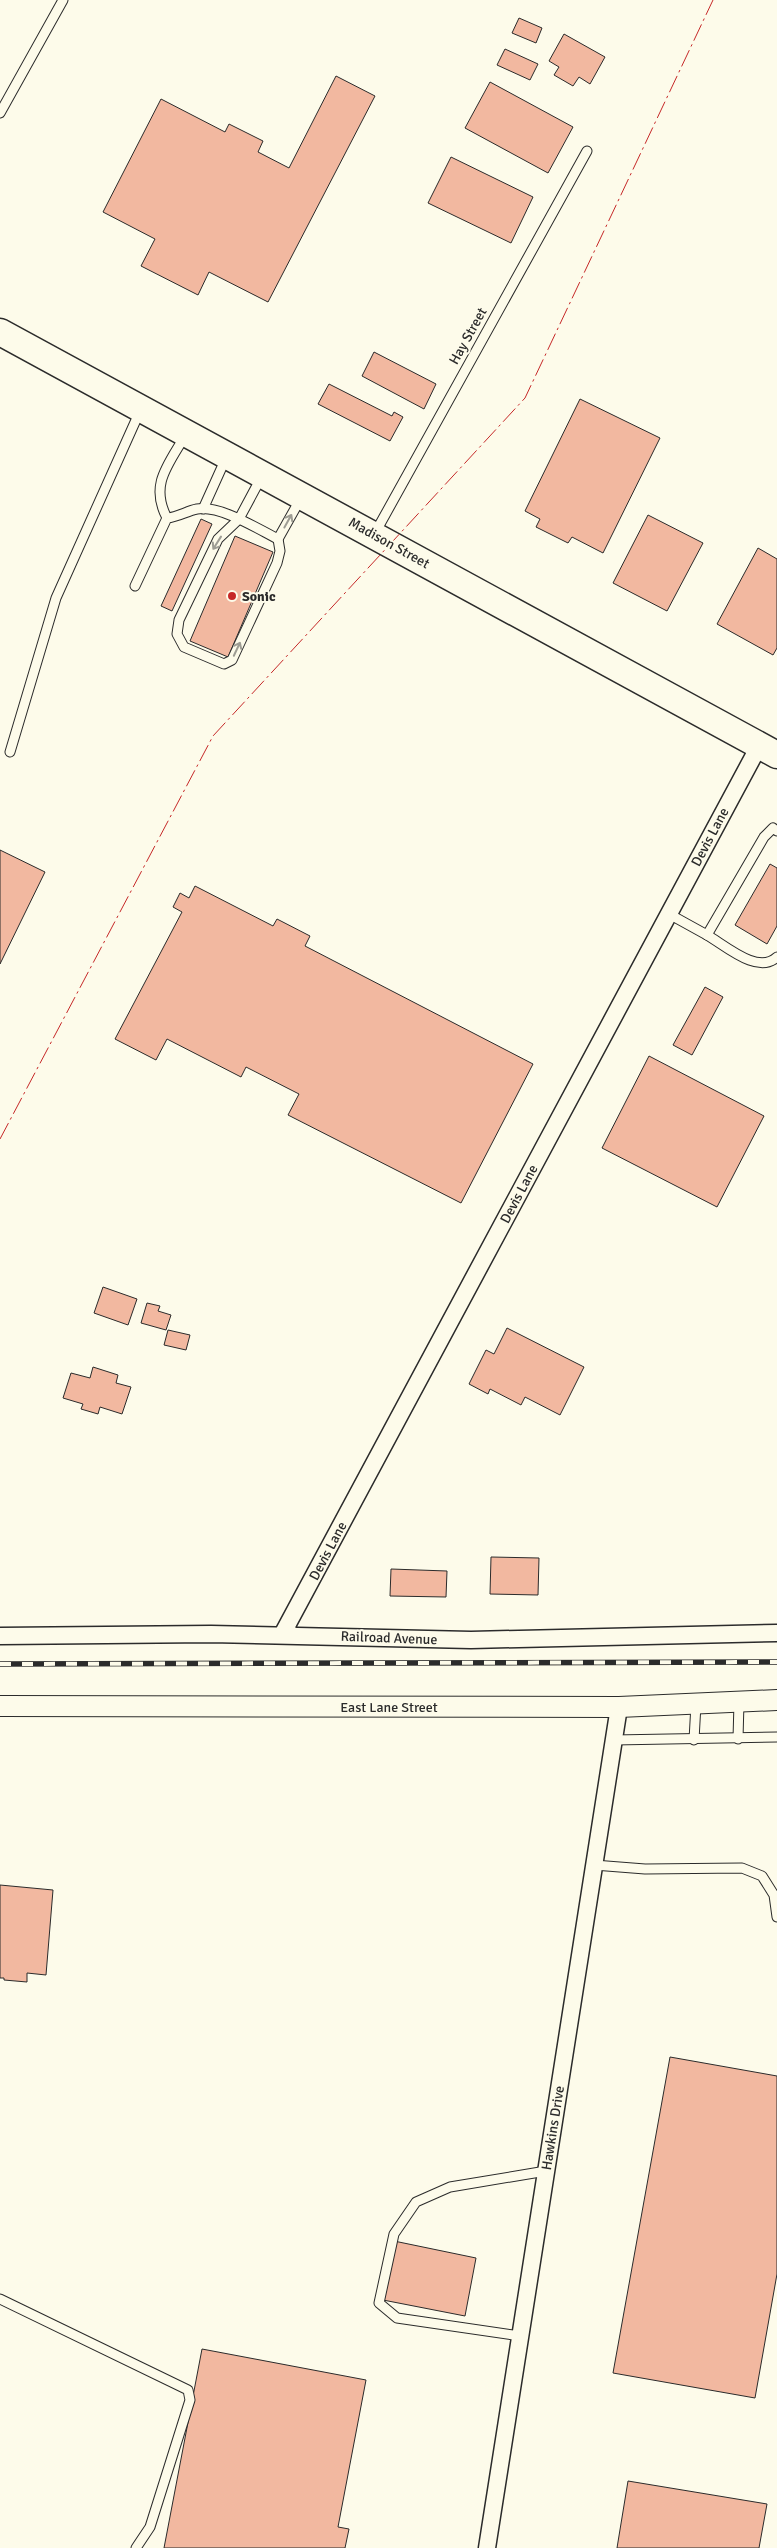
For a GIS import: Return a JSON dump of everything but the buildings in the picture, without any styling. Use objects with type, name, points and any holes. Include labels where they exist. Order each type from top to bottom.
[{"type":"main road","name":"Madison Street","points":[[0,332],[140,410],[302,495],[768,750]]},
{"type":"street","name":"Devis Lane","points":[[293,1635],[284,1633],[669,914],[768,750]]},
{"type":"street","name":"Railroad Avenue","points":[[0,1636],[293,1635],[471,1640],[777,1633]]},
{"type":"street","name":"East Lane Street","points":[[0,1706],[619,1707],[777,1700]]},
{"type":"street","name":"Hawkins Drive","points":[[487,2548],[619,1707]]},
{"type":"lane","points":[[0,113],[63,0]]},
{"type":"lane","name":"Hay Street","points":[[374,535],[587,151]]},
{"type":"lane","points":[[10,752],[56,598],[140,410]]},
{"type":"lane","points":[[167,518],[162,508],[158,490],[186,434]]},
{"type":"lane","points":[[203,509],[227,455]]},
{"type":"lane","points":[[263,474],[239,519],[218,539],[179,620],[177,634],[184,647],[224,664],[232,660],[277,563],[280,551],[278,539],[302,495]]},
{"type":"lane","points":[[167,518],[203,509],[239,519],[278,539]]},
{"type":"lane","points":[[135,586],[167,518]]},
{"type":"lane","points":[[707,935],[764,836],[773,828],[777,831]]},
{"type":"lane","points":[[669,914],[757,964],[771,963],[777,957]]},
{"type":"lane","points":[[738,1739],[739,1702]]},
{"type":"lane","points":[[694,1740],[696,1704]]},
{"type":"lane","points":[[614,1740],[777,1737]]},
{"type":"lane","points":[[594,1865],[645,1869],[742,1868],[762,1876],[774,1895],[777,1917]]},
{"type":"lane","points":[[520,2336],[397,2318],[380,2303],[383,2279],[394,2234],[416,2202],[450,2187],[546,2171]]},
{"type":"lane","points":[[0,2299],[188,2390],[190,2400],[150,2527],[136,2548]]},
{"type":"railway","points":[[0,1664],[777,1662]]},
{"type":"power","points":[[0,1139],[213,736],[525,398],[713,0]]},
{"type":"place","name":"Sonic","points":[[232,596]]}]
